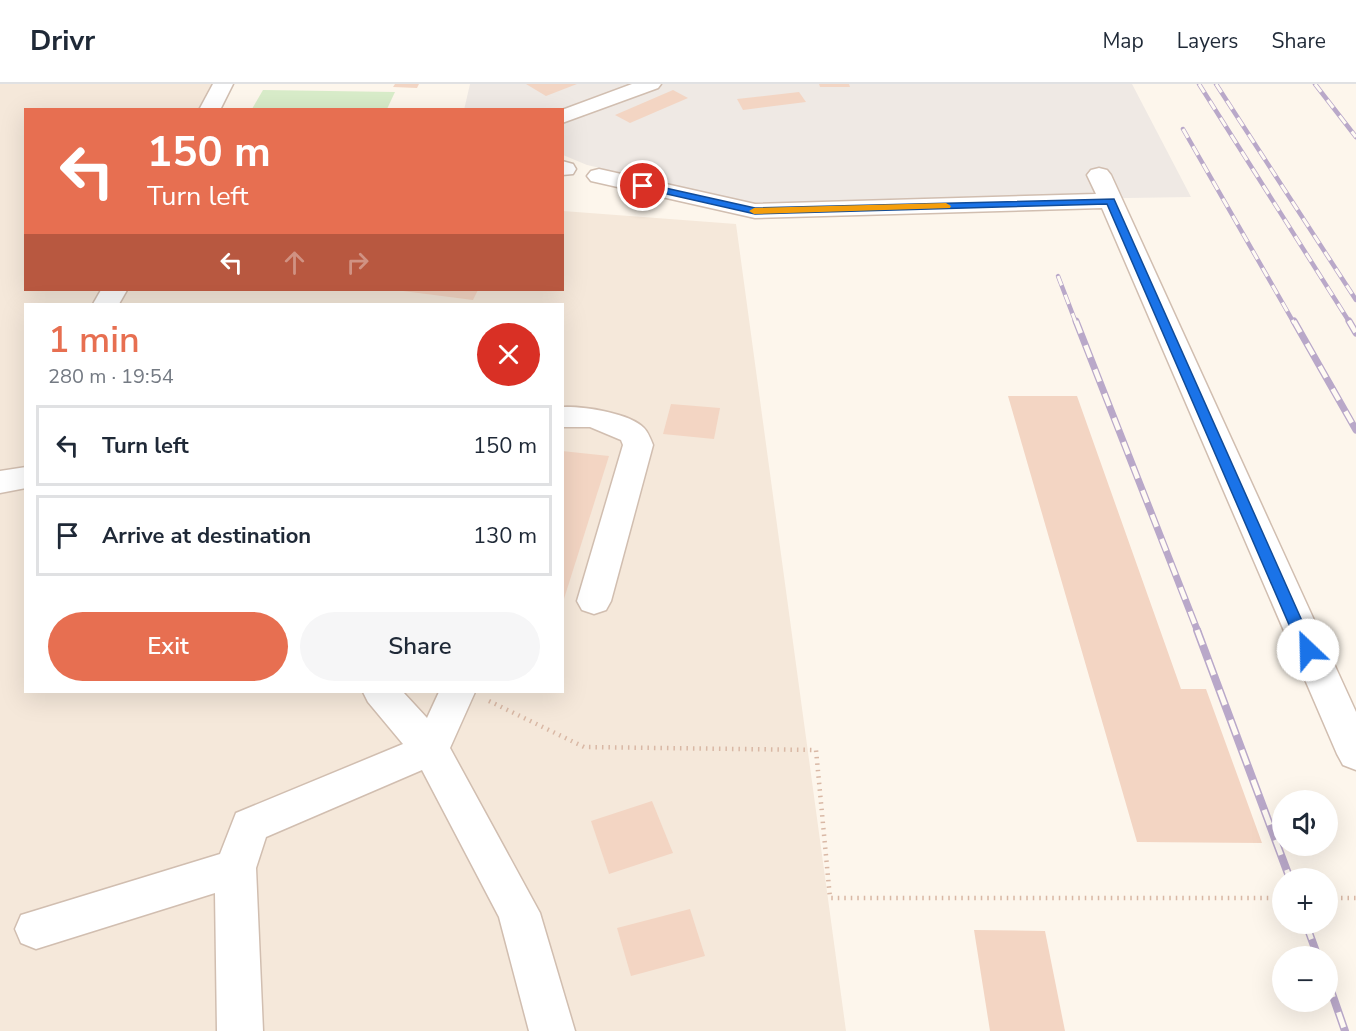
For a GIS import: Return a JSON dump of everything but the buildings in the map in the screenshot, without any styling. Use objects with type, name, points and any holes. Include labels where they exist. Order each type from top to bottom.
[{"type":"street","points":[[210,108],[223,84]]},
{"type":"street","points":[[564,116],[651,84]]},
{"type":"street","points":[[598,176],[755,211],[1105,188],[1356,754]]},
{"type":"street","points":[[564,417],[577,415],[600,417],[633,434],[638,445],[594,601]]},
{"type":"street","points":[[0,482],[24,477]]},
{"type":"street","points":[[382,693],[431,749],[519,913],[552,1031]]},
{"type":"street","points":[[240,1031],[235,868],[250,825],[431,749],[468,694]]},
{"type":"street","points":[[36,929],[235,868]]},
{"type":"path","points":[[468,694],[584,747],[816,750],[830,898],[1272,898]]},
{"type":"path","points":[[1338,898],[1356,898]]},
{"type":"shaded area","points":[[0,84],[232,84],[219,108],[24,108],[24,291],[564,291],[564,211],[736,224],[846,1031],[0,1031]]},
{"type":"shaded area","points":[[470,84],[1132,84],[1191,197],[756,204],[587,165],[564,155],[564,108],[464,108]]},
{"type":"green space","points":[[263,90],[395,92],[387,108],[253,108]]},
{"type":"railway","points":[[1199,84],[1350,323]]},
{"type":"railway","points":[[1216,84],[1356,300]]},
{"type":"railway","points":[[1315,84],[1356,137]]},
{"type":"railway","points":[[1183,129],[1294,323]]},
{"type":"railway","points":[[1058,276],[1076,323]]},
{"type":"railway","points":[[1076,321],[1198,632]]},
{"type":"railway","points":[[1294,321],[1356,430]]},
{"type":"railway","points":[[1349,321],[1356,333]]},
{"type":"railway","points":[[1197,630],[1286,868]]},
{"type":"railway","points":[[1310,934],[1314,946]]},
{"type":"railway","points":[[1338,1011],[1345,1031]]},
{"type":"slow traffic","points":[[754,211],[946,206]]},
{"type":"route","points":[[643,186],[755,211],[1110,201],[1308,650]]}]
